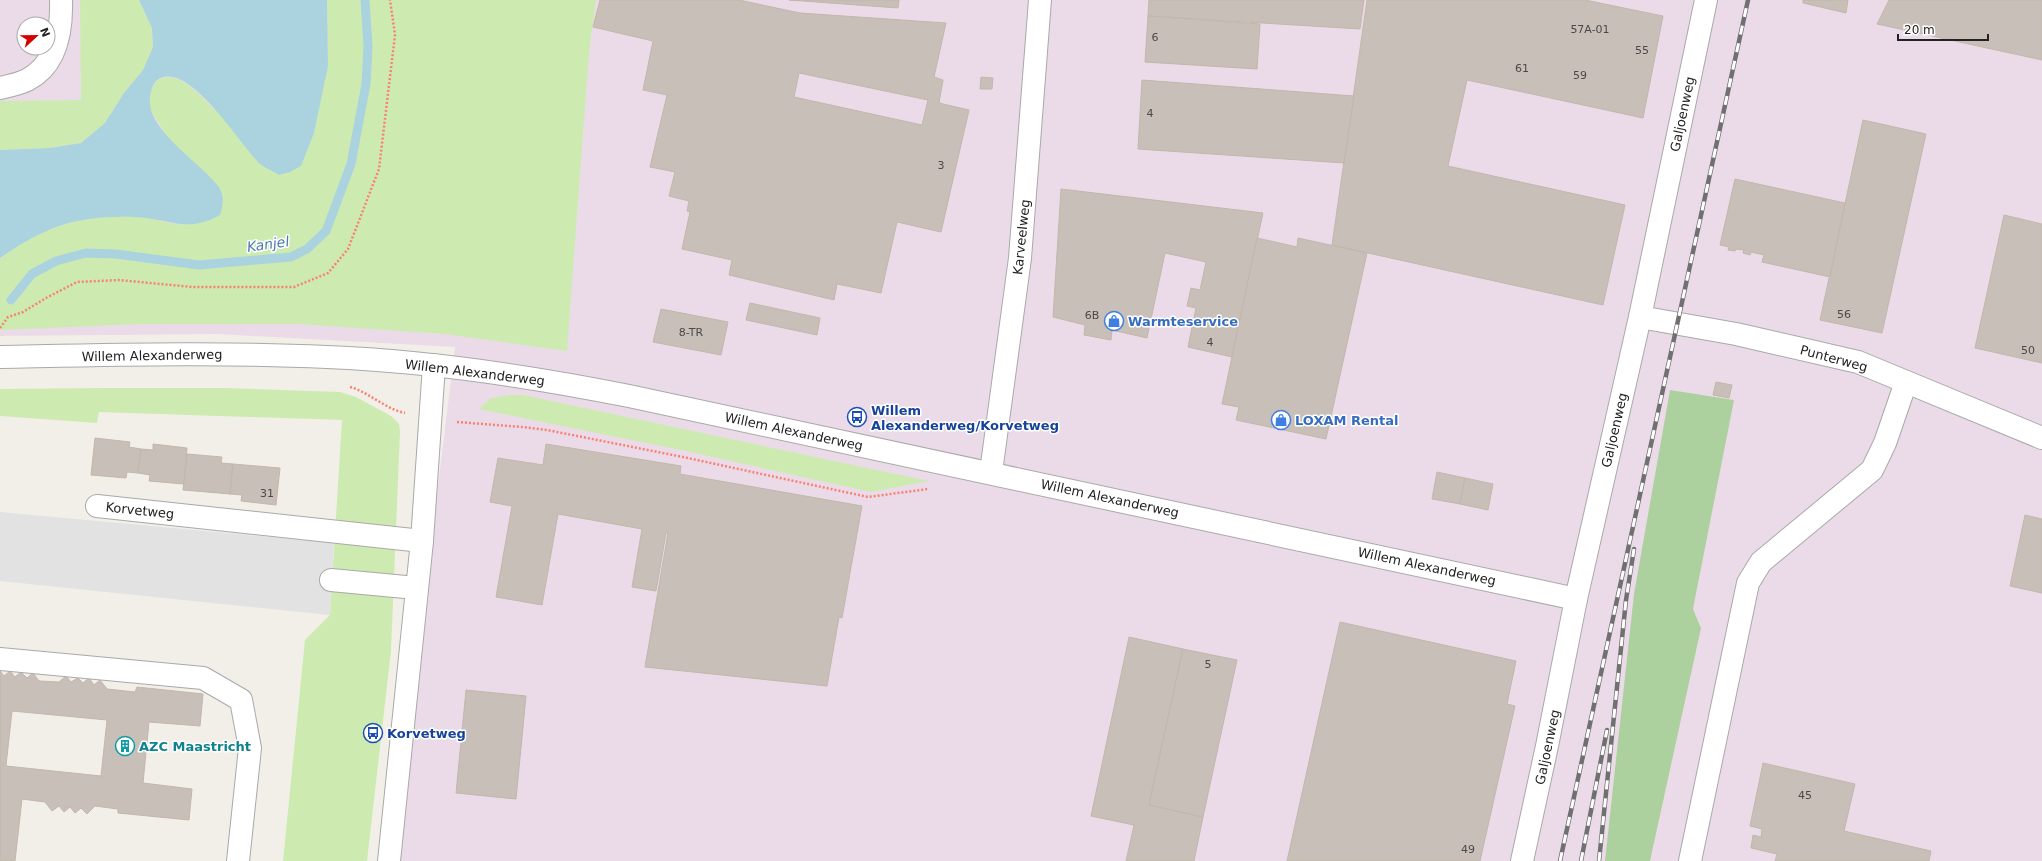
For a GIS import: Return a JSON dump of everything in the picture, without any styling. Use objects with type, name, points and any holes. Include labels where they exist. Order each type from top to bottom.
[{"type":"street","points":[[0,88],[27,80],[38,72],[47,60],[58,42],[61,29],[61,0]]},
{"type":"street","name":"Karveelweg","points":[[992,472],[1020,258],[1040,0]]},
{"type":"street","name":"Galjoenweg","points":[[1522,861],[1548,746],[1576,598],[1640,316],[1706,0]]},
{"type":"street","name":"Punterweg","points":[[1640,316],[1736,334],[1858,362],[2042,438]]},
{"type":"street","name":"Willem Alexanderweg","points":[[0,357],[214,354],[328,357],[434,365],[569,384],[992,472],[1576,598]]},
{"type":"street","points":[[389,861],[422,541],[434,365]]},
{"type":"street","points":[[1690,861],[1748,583],[1762,562],[1872,470],[1885,443],[1906,382]]},
{"type":"street","name":"Korvetweg","points":[[97,506],[422,541]]},
{"type":"street","points":[[331,580],[416,588]]},
{"type":"street","points":[[0,659],[203,678],[241,700],[250,748],[238,861]]},
{"type":"path","points":[[0,328],[8,317],[23,312],[77,282],[119,280],[192,287],[294,288],[328,272],[348,249],[379,169],[395,35],[390,0]]},
{"type":"path","points":[[347,386],[359,389],[371,398],[401,412],[467,424],[522,426],[547,430],[683,457],[868,497],[931,489]]},
{"type":"shaded area","points":[[0,0],[2042,0],[2042,861],[392,861],[455,347],[217,334],[0,336]]},
{"type":"shaded area","points":[[0,512],[334,543],[330,615],[0,581]]},
{"type":"green space","points":[[80,0],[139,0],[152,28],[153,47],[143,70],[124,93],[105,123],[81,143],[50,148],[0,150],[0,101],[81,100]]},
{"type":"green space","points":[[327,0],[596,0],[589,53],[567,351],[445,334],[299,324],[141,324],[0,330],[0,258],[16,247],[48,231],[80,220],[115,217],[141,217],[180,225],[167,145],[162,129],[150,109],[149,104],[150,93],[155,83],[164,78],[181,80],[189,85],[216,111],[328,66]]},
{"type":"green space","points":[[225,388],[340,392],[356,397],[391,416],[399,424],[400,432],[391,651],[367,861],[283,861],[305,640],[330,615],[342,420],[99,412],[97,423],[0,416],[0,389]]},
{"type":"green space","points":[[1670,390],[1734,400],[1693,609],[1701,628],[1650,861],[1605,861],[1634,594]]},
{"type":"green space","points":[[510,395],[523,395],[929,481],[871,492],[681,450],[479,409],[491,398]]},
{"type":"water","points":[[139,0],[327,0],[328,66],[314,133],[301,166],[290,172],[279,175],[260,164],[215,109],[201,95],[187,83],[173,77],[161,78],[154,84],[151,92],[150,105],[154,118],[174,143],[210,176],[218,186],[222,193],[223,204],[220,215],[208,221],[187,224],[177,224],[134,217],[96,218],[79,221],[48,230],[0,258],[0,150],[50,148],[81,143],[105,123],[124,93],[143,70],[153,47],[152,28]]},
{"type":"building","points":[[600,0],[739,0],[800,13],[946,23],[934,77],[943,80],[939,103],[969,110],[941,232],[897,222],[881,293],[837,284],[834,300],[729,275],[732,260],[682,249],[690,212],[687,211],[689,201],[669,196],[675,172],[650,167],[667,95],[643,90],[653,41],[593,27]],"holes":[[[799,73],[928,100],[922,125],[794,97]]]},
{"type":"building","points":[[789,0],[899,0],[898,8]]},
{"type":"building","points":[[1149,0],[1364,0],[1360,29],[1148,16]]},
{"type":"building","points":[[1367,0],[1585,0],[1663,16],[1643,118],[1467,80],[1448,166],[1625,205],[1603,305],[1332,245]]},
{"type":"building","points":[[1803,0],[1848,0],[1846,13],[1803,3]]},
{"type":"building","points":[[1889,0],[2042,0],[2042,60],[1877,24]]},
{"type":"building","points":[[1148,16],[1260,24],[1257,69],[1145,62]]},
{"type":"building","points":[[981,77],[993,78],[992,89],[980,89]]},
{"type":"building","points":[[1142,80],[1354,96],[1344,163],[1138,149]]},
{"type":"building","points":[[1863,120],[1926,134],[1882,333],[1820,320]]},
{"type":"building","points":[[1735,179],[1845,203],[1830,277],[1762,262],[1764,255],[1751,252],[1750,255],[1743,253],[1744,250],[1728,250],[1729,247],[1720,245]]},
{"type":"building","points":[[1061,189],[1263,213],[1232,357],[1188,347],[1196,308],[1187,306],[1191,288],[1200,290],[1206,262],[1165,253],[1147,338],[1112,330],[1111,340],[1084,335],[1085,325],[1053,317]]},
{"type":"building","points":[[2004,215],[2042,224],[2042,363],[1975,348]]},
{"type":"building","points":[[1257,238],[1297,247],[1298,238],[1367,253],[1326,439],[1236,420],[1239,407],[1222,404]]},
{"type":"building","points":[[750,303],[820,318],[817,335],[746,320]]},
{"type":"building","points":[[661,309],[728,322],[721,355],[653,342]]},
{"type":"building","points":[[1716,382],[1732,385],[1729,398],[1713,395]]},
{"type":"building","points":[[95,438],[130,442],[129,447],[141,449],[138,473],[127,472],[126,478],[91,475]]},
{"type":"building","points":[[153,444],[187,448],[184,484],[149,481],[150,475],[138,473],[141,449],[153,450]]},
{"type":"building","points":[[546,444],[681,466],[680,474],[862,506],[842,618],[839,617],[827,686],[645,667],[668,533],[666,533],[656,591],[632,587],[642,529],[558,514],[542,605],[496,597],[512,506],[490,502],[498,458],[543,465]]},
{"type":"building","points":[[187,454],[222,457],[221,463],[233,464],[230,494],[183,490]]},
{"type":"building","points":[[233,464],[280,468],[276,505],[241,501],[242,495],[230,494]]},
{"type":"building","points":[[1437,472],[1465,478],[1460,504],[1432,499]]},
{"type":"building","points":[[1465,478],[1493,484],[1488,510],[1460,504]]},
{"type":"building","points":[[2025,515],[2042,519],[2042,593],[2010,586]]},
{"type":"building","points":[[1340,622],[1516,661],[1507,704],[1515,706],[1480,861],[1287,861]]},
{"type":"building","points":[[1129,637],[1183,649],[1149,805],[1203,817],[1194,861],[1126,861],[1134,825],[1091,816]]},
{"type":"building","points":[[1183,649],[1237,660],[1203,817],[1149,805]]},
{"type":"building","name":"AZC Maastricht","points":[[0,671],[4,676],[10,671],[15,677],[21,672],[27,678],[33,673],[39,681],[59,682],[66,676],[71,682],[78,678],[83,683],[89,678],[94,685],[100,680],[107,689],[135,692],[137,687],[203,694],[200,726],[149,722],[143,783],[192,789],[189,820],[118,813],[118,809],[95,806],[87,814],[81,808],[75,813],[70,807],[64,812],[59,806],[52,811],[45,802],[22,799],[15,861],[0,861]],"holes":[[[12,711],[107,720],[101,776],[6,766]]]},
{"type":"building","points":[[466,690],[526,696],[516,799],[456,793]]},
{"type":"building","points":[[1763,763],[1855,784],[1844,831],[1931,851],[1929,861],[1775,861],[1777,854],[1751,848],[1753,835],[1761,837],[1762,829],[1750,826]]},
{"type":"waterway","name":"Kanjel","points":[[11,300],[32,274],[56,261],[86,253],[116,254],[199,265],[291,257],[307,249],[326,231],[351,164],[366,84],[368,47],[365,0]]},
{"type":"railway","points":[[1560,861],[1748,0]]},
{"type":"railway","points":[[1599,861],[1626,600],[1634,549]]},
{"type":"railway","points":[[1581,861],[1607,730]]},
{"type":"place","name":"Warmteservice","points":[[1114,321]]},
{"type":"place","name":"Willem Alexanderweg/Korvetweg","points":[[857,417]]},
{"type":"place","name":"LOXAM Rental","points":[[1281,420]]},
{"type":"place","name":"Korvetweg","points":[[373,733]]},
{"type":"place","name":"AZC Maastricht","points":[[125,746]]}]
